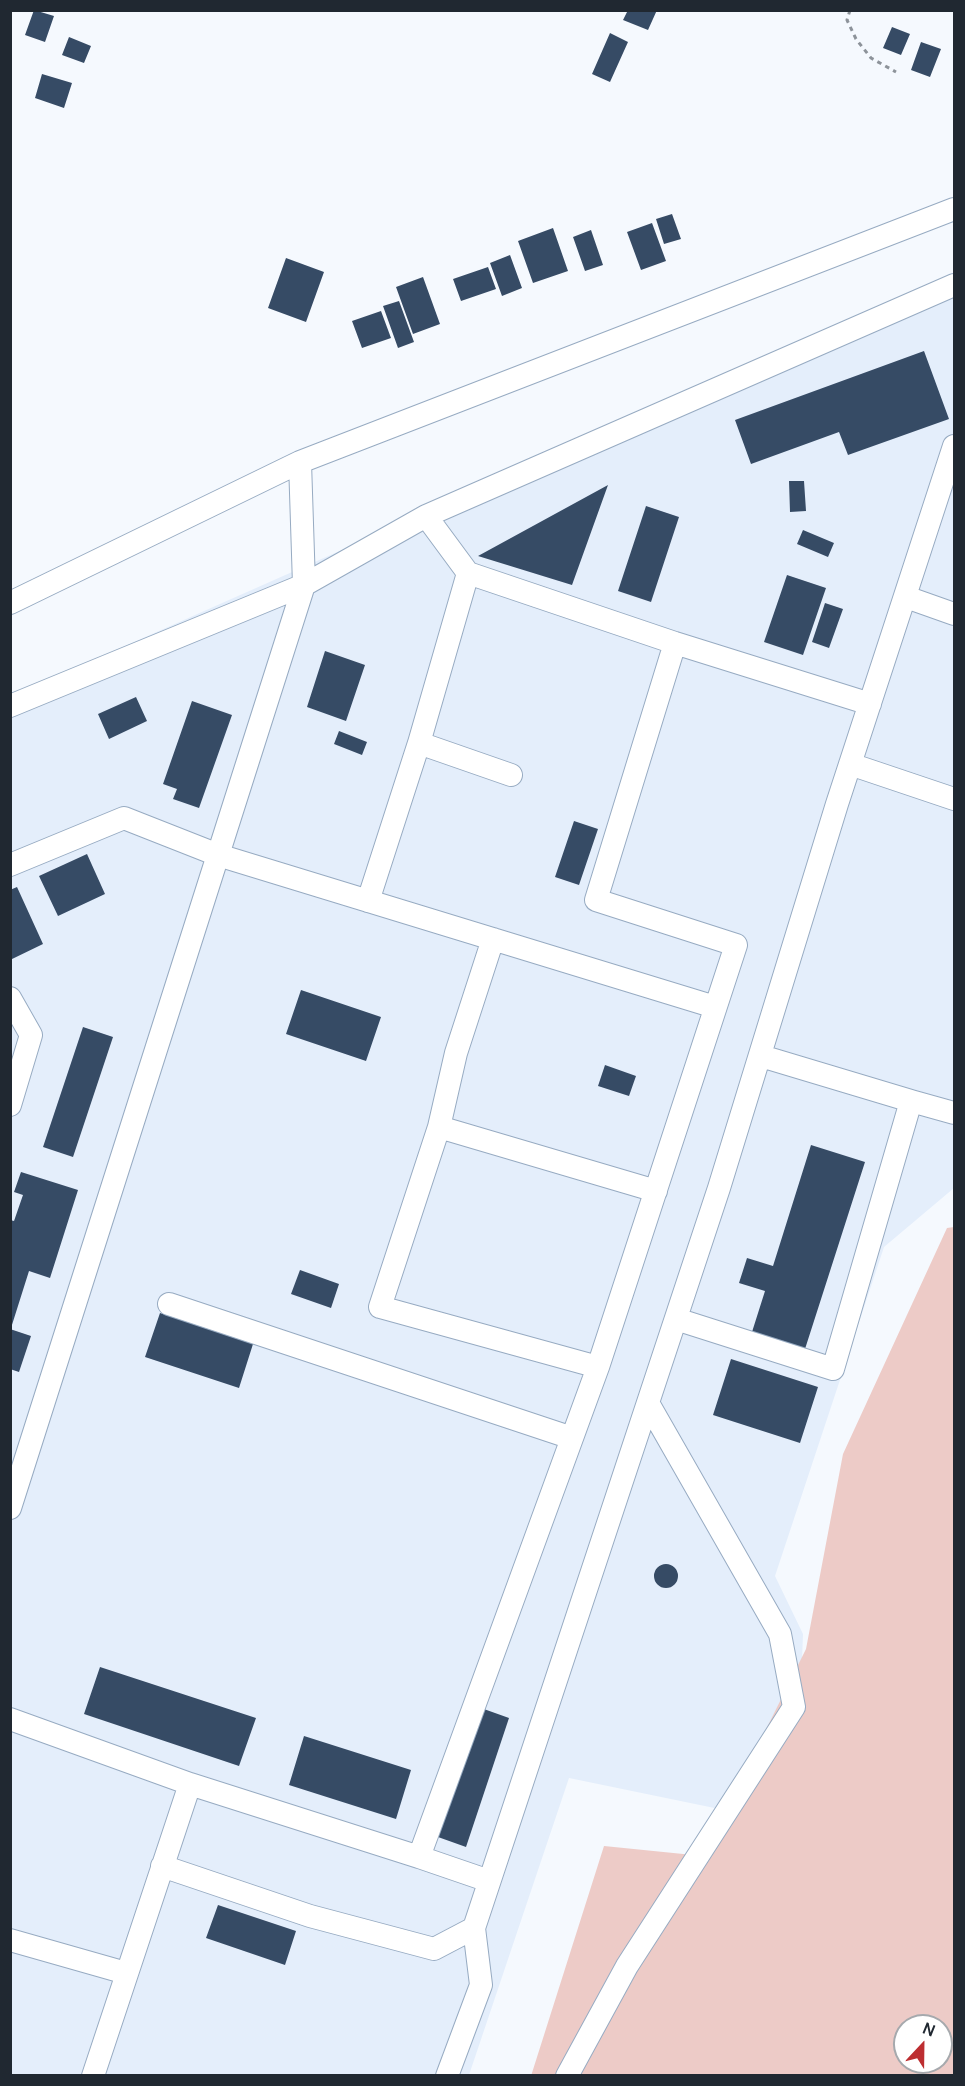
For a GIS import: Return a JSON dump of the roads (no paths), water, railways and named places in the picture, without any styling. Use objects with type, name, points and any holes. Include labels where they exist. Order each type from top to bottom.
[{"type":"street","points":[[10,603],[300,462],[954,209]]},
{"type":"street","points":[[10,706],[304,585],[426,516],[954,285]]},
{"type":"street","points":[[447,2076],[481,1985],[474,1928],[676,1319],[761,1056],[850,764],[954,446]]},
{"type":"street","points":[[10,1508],[304,585],[300,462]]},
{"type":"street","points":[[426,516],[468,573],[675,643],[870,705]]},
{"type":"street","points":[[368,901],[419,743],[468,573]]},
{"type":"street","points":[[906,597],[954,614]]},
{"type":"street","points":[[419,1857],[598,1367],[736,945],[596,900],[675,643]]},
{"type":"street","points":[[419,743],[511,775]]},
{"type":"street","points":[[850,764],[954,799]]},
{"type":"street","points":[[10,865],[124,818],[218,855],[715,1007]]},
{"type":"street","points":[[493,939],[456,1053],[439,1127],[380,1307],[598,1367]]},
{"type":"street","points":[[10,998],[31,1035],[12,1092]]},
{"type":"street","points":[[761,1056],[954,1113]]},
{"type":"street","points":[[676,1319],[833,1369],[911,1101]]},
{"type":"street","points":[[439,1127],[656,1191]]},
{"type":"street","points":[[169,1304],[572,1438]]},
{"type":"street","points":[[567,2076],[627,1966],[794,1707],[780,1634],[648,1403]]},
{"type":"street","points":[[10,1719],[190,1784],[489,1881]]},
{"type":"street","points":[[93,2076],[190,1784]]},
{"type":"street","points":[[162,1866],[310,1916],[434,1949],[474,1928]]},
{"type":"street","points":[[10,1940],[126,1973]]}]
